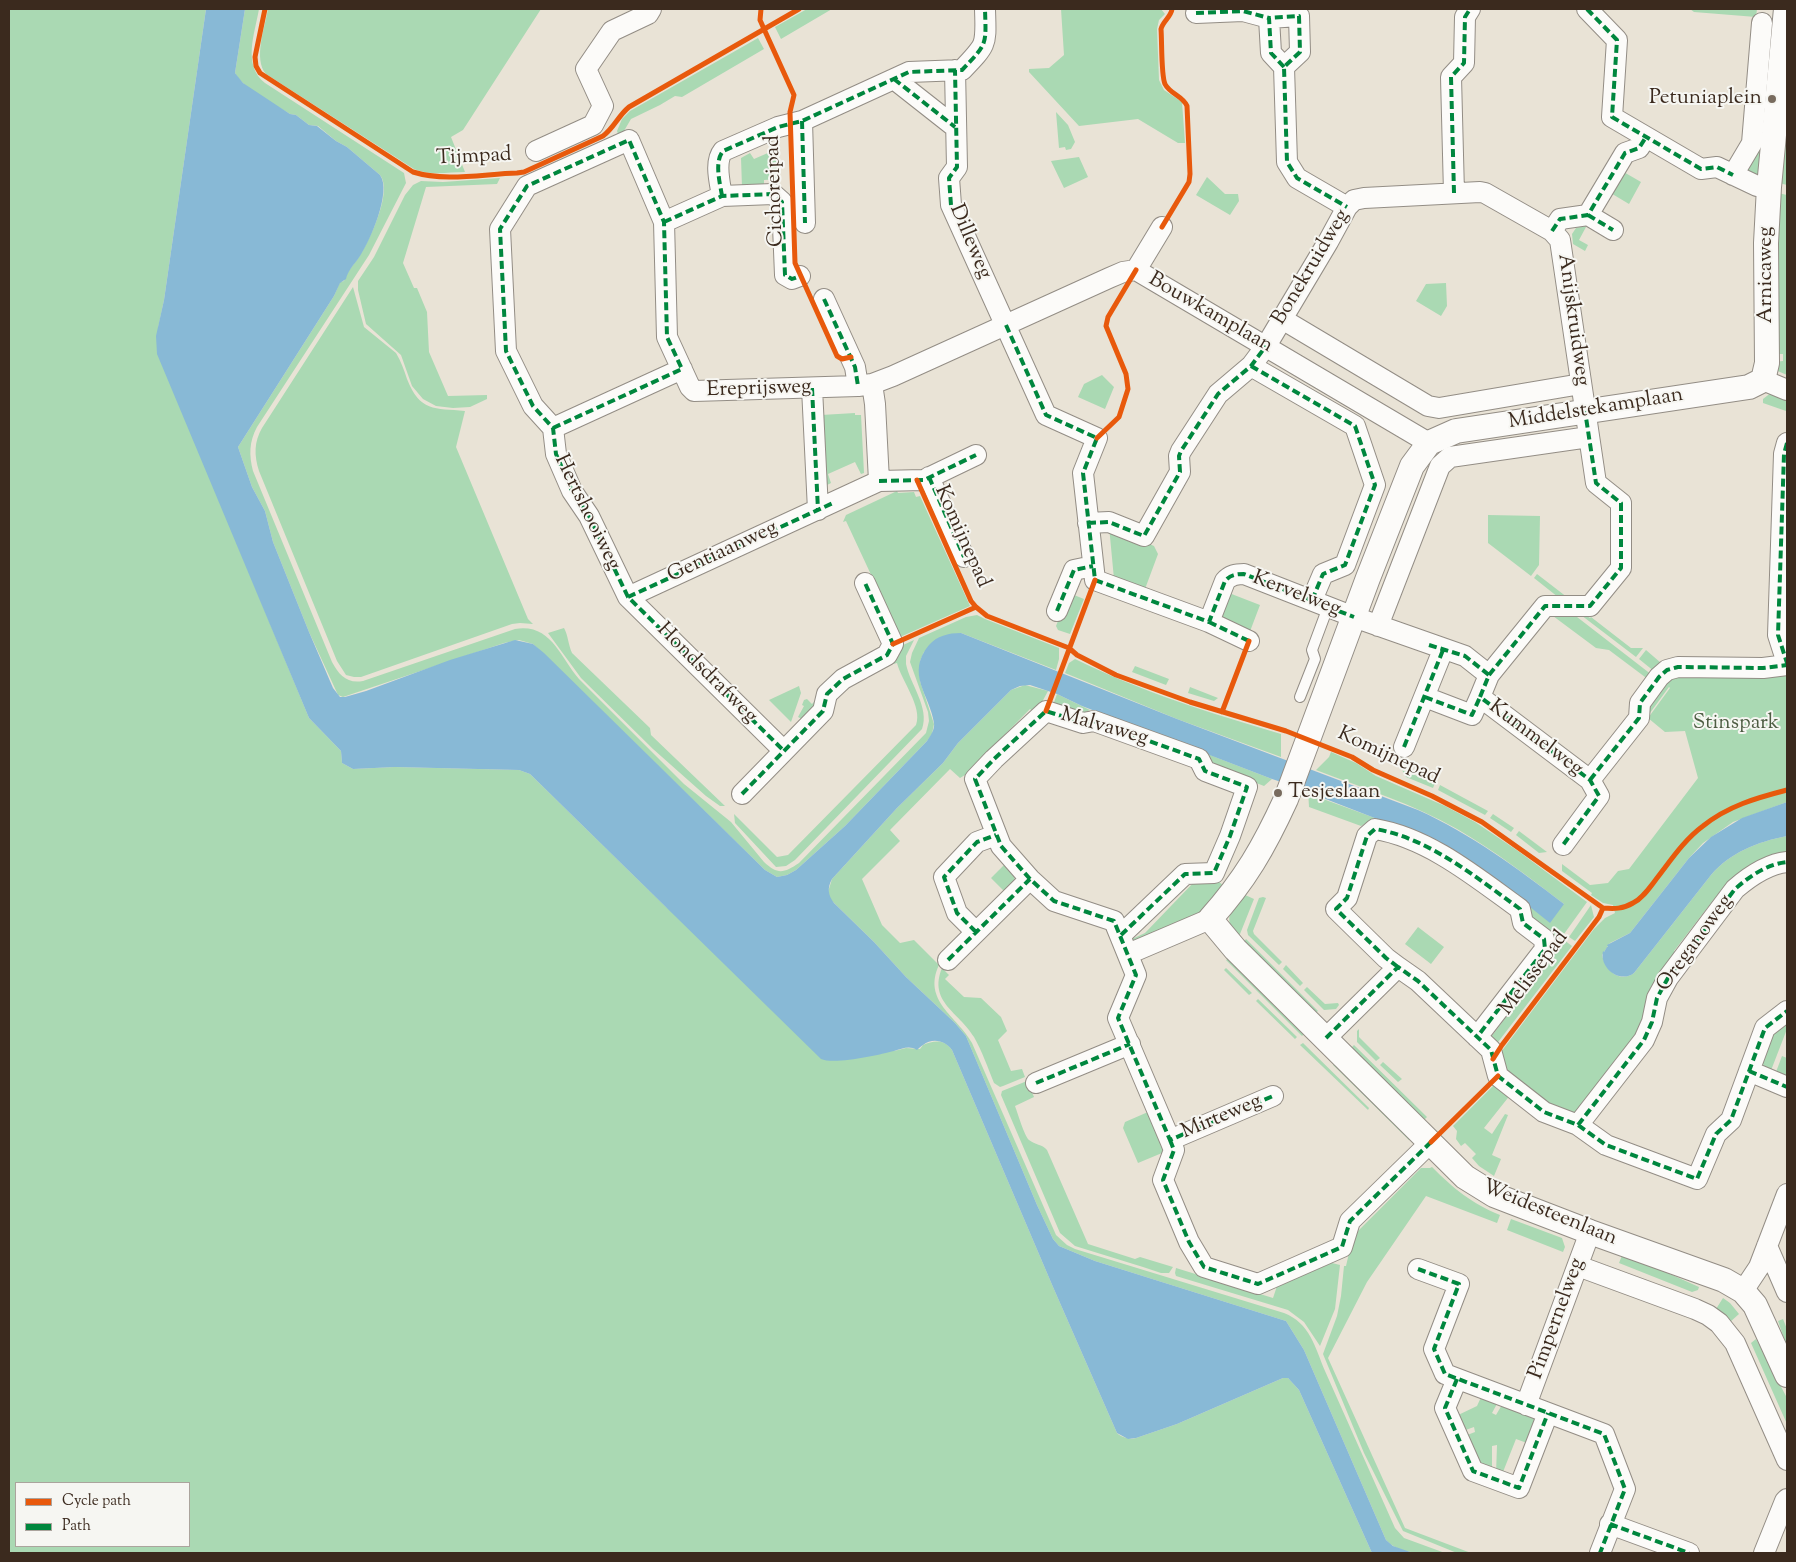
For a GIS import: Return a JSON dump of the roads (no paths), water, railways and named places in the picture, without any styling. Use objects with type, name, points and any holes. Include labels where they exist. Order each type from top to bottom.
[{"type":"street","points":[[536,151],[593,125],[603,106],[586,69],[612,31],[648,14],[651,9]]},
{"type":"street","points":[[722,196],[718,161],[719,154],[722,151],[778,127],[802,121],[909,72],[962,70],[982,49],[986,40],[985,9]]},
{"type":"street","points":[[1454,194],[1451,77],[1464,63],[1466,17],[1470,9]]},
{"type":"street","points":[[1587,9],[1617,40],[1612,117],[1700,169],[1717,167],[1757,186],[1769,187]]},
{"type":"street","name":"Arnicaweg","points":[[1765,372],[1766,243],[1769,187],[1786,9]]},
{"type":"street","points":[[1196,13],[1243,11],[1269,18],[1299,16],[1300,52],[1284,67]]},
{"type":"street","points":[[1269,18],[1271,53],[1284,67],[1287,162],[1297,178],[1347,207]]},
{"type":"street","points":[[1733,175],[1752,143],[1762,23]]},
{"type":"street","name":"Dilleweg","points":[[955,70],[957,167],[949,178],[951,205],[1046,415],[1097,438],[1083,472],[1088,523]]},
{"type":"street","points":[[894,79],[955,127]]},
{"type":"street","name":"Cichoreipad","points":[[802,121],[805,222]]},
{"type":"street","points":[[1614,230],[1588,215],[1625,153],[1639,148],[1646,137]]},
{"type":"street","name":"Hertshooiweg","points":[[628,597],[589,516],[572,491],[556,454],[552,428],[533,406],[506,351],[500,229],[527,186],[629,140],[664,222]]},
{"type":"street","name":"Anijskruidweg","points":[[1454,194],[1485,193],[1552,231],[1560,240],[1596,483],[1621,503],[1621,568],[1590,606],[1545,606],[1490,675]]},
{"type":"street","points":[[682,369],[667,337],[664,222],[722,196],[773,194],[782,202],[785,275],[792,279],[800,276]]},
{"type":"street","name":"Bonekruidweg","points":[[1088,523],[1108,522],[1144,536],[1180,472],[1179,456],[1181,451],[1218,394],[1251,366],[1266,346],[1347,207],[1354,200],[1454,194]]},
{"type":"street","name":"Anijskruidweg","points":[[1552,231],[1560,219],[1588,215]]},
{"type":"street","points":[[1136,270],[1162,227]]},
{"type":"street","name":"Bouwkamplaan","points":[[865,385],[893,376],[1123,272],[1136,270],[1429,443]]},
{"type":"street","points":[[824,299],[865,385],[879,481]]},
{"type":"street","name":"Bouwkamplaan","points":[[1282,319],[1428,406],[1439,408]]},
{"type":"street","name":"Bouwkamplaan","points":[[1251,366],[1355,426],[1375,485],[1345,565],[1323,574],[1320,604]]},
{"type":"street","name":"Ereprijsweg","points":[[552,428],[682,369],[690,387],[694,391],[865,385]]},
{"type":"street","points":[[1765,372],[1787,390]]},
{"type":"street","name":"Middelstekamplaan","points":[[1429,443],[1456,431],[1749,387],[1765,372]]},
{"type":"street","name":"Middelstekamplaan","points":[[1439,408],[1581,384]]},
{"type":"street","points":[[812,388],[818,510]]},
{"type":"street","name":"Middelstekamplaan","points":[[1378,626],[1440,466],[1450,457],[1589,437]]},
{"type":"street","points":[[1128,954],[1210,919],[1242,881],[1260,853],[1286,799],[1412,466],[1429,443]]},
{"type":"street","points":[[1787,443],[1784,454],[1778,635],[1787,664]]},
{"type":"street","name":"Gentiaanweg","points":[[628,597],[879,481],[924,480],[976,456]]},
{"type":"street","points":[[929,477],[964,557]]},
{"type":"street","points":[[1088,523],[1094,573]]},
{"type":"street","points":[[1057,611],[1074,570],[1094,573],[1249,641]]},
{"type":"street","name":"Kervelweg","points":[[1209,622],[1225,580],[1236,574],[1244,574],[1354,617]]},
{"type":"street","points":[[742,794],[823,710],[827,694],[843,679],[887,655],[893,644],[865,583]]},
{"type":"street","name":"Hondsdrafweg","points":[[628,597],[784,751]]},
{"type":"street","name":"Kummelweg","points":[[1354,617],[1443,650],[1465,656],[1490,675],[1472,715],[1425,697]]},
{"type":"street","points":[[1404,747],[1443,650]]},
{"type":"street","name":"Kummelweg","points":[[1590,780],[1639,718],[1640,703],[1659,677],[1667,670],[1678,667],[1763,668],[1787,664]]},
{"type":"street","name":"Kummelweg","points":[[1480,697],[1590,780],[1599,796],[1563,845]]},
{"type":"street","name":"Malvaweg","points":[[1121,935],[1184,874],[1214,873],[1230,836],[1247,787],[1205,771],[1199,759],[1094,721],[1083,723],[1046,711],[1032,722],[975,779],[1001,846],[1030,879],[1054,901],[1114,921],[1128,954]]},
{"type":"street","points":[[1477,1037],[1545,950],[1544,940],[1523,923],[1520,909],[1468,871],[1421,845],[1391,832],[1376,829],[1368,836],[1347,898],[1336,909],[1386,958],[1418,981],[1477,1037],[1491,1050],[1498,1076],[1544,1112],[1578,1125],[1606,1145],[1697,1179],[1716,1134],[1731,1120],[1765,1028],[1787,1011]]},
{"type":"street","points":[[976,932],[957,914],[944,877],[977,842],[996,835]]},
{"type":"street","name":"Oreganoweg","points":[[1578,1125],[1644,1040],[1652,1022],[1657,998],[1668,978],[1736,889],[1749,877],[1764,868],[1787,862]]},
{"type":"street","points":[[948,960],[1030,879]]},
{"type":"street","name":"Weidesteenlaan","points":[[1210,919],[1235,949],[1465,1177],[1494,1195],[1724,1280],[1743,1291],[1755,1305],[1787,1376]]},
{"type":"street","name":"Mirteweg","points":[[1128,954],[1136,974],[1118,1018],[1174,1150],[1163,1180],[1189,1242],[1204,1267],[1258,1284],[1342,1247],[1350,1221],[1431,1142]]},
{"type":"street","points":[[1326,1038],[1398,966]]},
{"type":"street","points":[[1036,1083],[1130,1044]]},
{"type":"street","points":[[1749,1071],[1787,1086]]},
{"type":"street","name":"Mirteweg","points":[[1170,1140],[1273,1096]]},
{"type":"street","points":[[1743,1291],[1760,1267],[1787,1194]]},
{"type":"street","name":"Pimpernelweg","points":[[1526,1404],[1590,1232]]},
{"type":"street","points":[[1767,1246],[1787,1292]]},
{"type":"street","name":"Weidesteenlaan","points":[[1578,1266],[1695,1308],[1719,1323],[1735,1343],[1787,1460]]},
{"type":"street","name":"Pimpernelweg","points":[[1418,1268],[1460,1284],[1434,1349],[1445,1374],[1604,1434],[1624,1488],[1600,1553]]},
{"type":"street","name":"Pimpernelweg","points":[[1457,1379],[1445,1408],[1473,1471],[1519,1488],[1548,1413]]},
{"type":"street","points":[[1764,1553],[1787,1499]]},
{"type":"street","points":[[1610,1524],[1685,1552]]},
{"type":"lane","points":[[1300,697],[1315,659],[1312,650],[1320,604]]},
{"type":"water","points":[[206,9],[245,9],[235,73],[243,83],[290,114],[296,115],[309,125],[317,126],[347,147],[380,175],[383,182],[382,204],[364,249],[346,279],[340,283],[334,296],[238,447],[252,487],[265,511],[273,542],[309,632],[333,688],[340,697],[366,691],[450,660],[515,640],[533,644],[765,870],[777,877],[787,875],[796,870],[845,826],[927,741],[933,730],[934,723],[921,684],[919,665],[929,645],[936,639],[947,634],[961,633],[1177,719],[1418,810],[1438,819],[1475,841],[1564,904],[1550,923],[1525,903],[1416,834],[1323,798],[1321,795],[1272,779],[1030,685],[1020,686],[1011,690],[958,743],[943,763],[897,808],[832,879],[829,885],[829,894],[834,903],[966,1036],[1037,1205],[1053,1239],[1059,1246],[1095,1261],[1286,1321],[1304,1350],[1386,1540],[1393,1546],[1413,1553],[1372,1553],[1299,1390],[1288,1378],[1283,1378],[1177,1424],[1136,1438],[1128,1439],[1117,1433],[952,1050],[946,1044],[939,1041],[931,1041],[922,1045],[917,1050],[906,1048],[857,1059],[836,1061],[821,1059],[530,774],[519,770],[395,767],[353,769],[342,763],[341,751],[309,718],[157,354],[156,336],[164,300]]},
{"type":"water","points":[[1787,802],[1787,836],[1765,841],[1745,849],[1719,867],[1634,973],[1623,977],[1612,973],[1607,968],[1604,963],[1603,951],[1608,947],[1607,945],[1630,933],[1689,858],[1711,837],[1742,818]]},
{"type":"place","name":"Petuniaplein","points":[[1772,99]]},
{"type":"place","name":"Tesjeslaan","points":[[1278,793]]},
{"type":"park label","name":"Stinspark","points":[[1736,724]]}]
